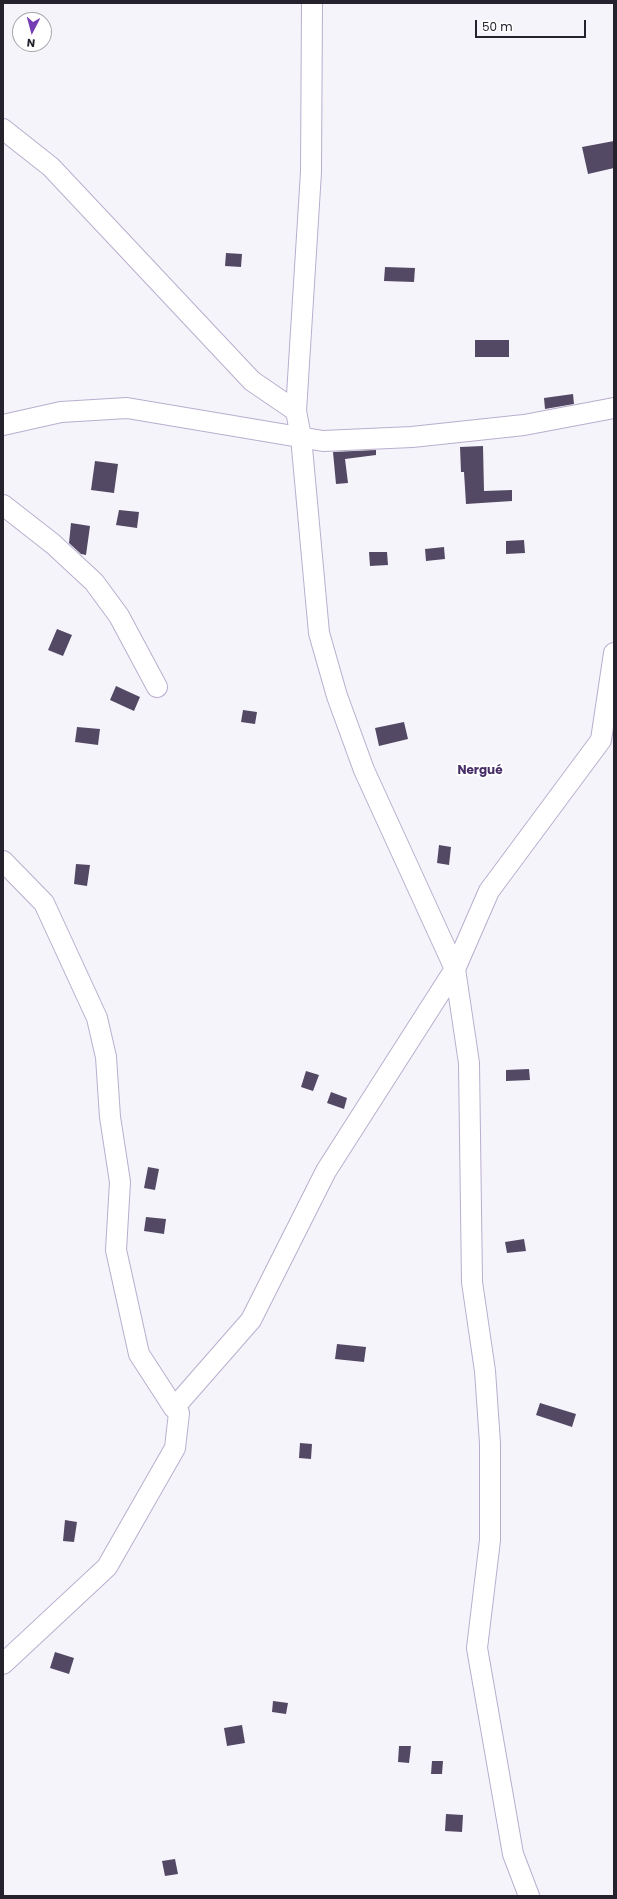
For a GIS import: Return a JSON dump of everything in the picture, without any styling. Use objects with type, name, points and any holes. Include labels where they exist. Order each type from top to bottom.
[{"type":"street","points":[[312,3],[311,172],[296,411],[301,437],[320,633],[337,696],[364,770],[455,969],[469,1063],[472,1282],[485,1371],[490,1443],[490,1540],[477,1648],[513,1854],[529,1896]]},
{"type":"street","points":[[3,129],[51,167],[252,381],[296,411]]},
{"type":"street","points":[[3,425],[61,412],[126,408],[323,441],[412,437],[524,426],[614,408]]},
{"type":"street","points":[[3,505],[53,544],[94,582],[119,616],[156,687]]},
{"type":"street","points":[[174,1408],[251,1320],[326,1171],[455,969],[489,891],[601,740],[614,653]]},
{"type":"street","points":[[3,861],[44,903],[97,1018],[106,1057],[110,1117],[120,1182],[116,1250],[139,1354],[174,1408],[179,1413],[175,1448],[107,1567],[3,1664]]},
{"type":"building","points":[[614,141],[614,168],[588,174],[582,147]]},
{"type":"building","points":[[226,253],[242,254],[241,267],[225,266]]},
{"type":"building","points":[[385,267],[415,268],[414,282],[384,281]]},
{"type":"building","points":[[475,340],[509,340],[509,357],[475,357]]},
{"type":"building","points":[[573,394],[574,404],[545,409],[544,398]]},
{"type":"building","points":[[483,446],[484,491],[512,490],[512,501],[466,504],[464,472],[461,472],[460,447]]},
{"type":"building","points":[[376,450],[376,455],[345,459],[348,483],[336,484],[333,452]]},
{"type":"building","points":[[95,461],[118,464],[114,493],[91,490]]},
{"type":"building","points":[[119,510],[139,512],[137,528],[116,525]]},
{"type":"building","points":[[71,523],[90,526],[86,555],[81,554],[69,543]]},
{"type":"building","points":[[524,540],[525,553],[506,554],[506,541]]},
{"type":"building","points":[[444,547],[445,559],[426,561],[425,549]]},
{"type":"building","points":[[369,552],[387,552],[388,565],[370,566]]},
{"type":"building","points":[[57,629],[72,635],[63,656],[48,650]]},
{"type":"building","points":[[116,686],[140,697],[134,711],[110,700]]},
{"type":"building","points":[[243,710],[257,712],[255,724],[241,722]]},
{"type":"building","points":[[404,722],[408,739],[379,746],[375,728]]},
{"type":"building","points":[[77,727],[100,729],[98,745],[75,742]]},
{"type":"building","points":[[439,845],[451,847],[449,865],[437,863]]},
{"type":"building","points":[[76,864],[90,865],[87,886],[74,884]]},
{"type":"building","points":[[529,1069],[530,1080],[506,1081],[506,1070]]},
{"type":"building","points":[[306,1071],[319,1075],[313,1091],[301,1087]]},
{"type":"building","points":[[331,1092],[347,1098],[344,1109],[327,1103]]},
{"type":"building","points":[[148,1167],[159,1169],[155,1190],[144,1188]]},
{"type":"building","points":[[146,1217],[166,1219],[164,1234],[144,1231]]},
{"type":"building","points":[[524,1239],[526,1251],[507,1253],[505,1242]]},
{"type":"building","points":[[337,1344],[366,1347],[364,1362],[335,1359]]},
{"type":"building","points":[[540,1403],[576,1414],[572,1427],[536,1415]]},
{"type":"building","points":[[300,1443],[312,1444],[311,1459],[299,1458]]},
{"type":"building","points":[[65,1520],[77,1522],[74,1542],[63,1541]]},
{"type":"building","points":[[55,1652],[74,1658],[69,1674],[50,1668]]},
{"type":"building","points":[[273,1701],[288,1703],[286,1714],[272,1712]]},
{"type":"building","points":[[242,1725],[245,1743],[227,1746],[224,1728]]},
{"type":"building","points":[[399,1746],[411,1746],[409,1763],[398,1762]]},
{"type":"building","points":[[432,1761],[443,1761],[442,1774],[431,1774]]},
{"type":"building","points":[[446,1814],[463,1815],[462,1832],[445,1831]]},
{"type":"building","points":[[175,1859],[178,1874],[165,1876],[162,1861]]},
{"type":"district","name":"Nergué","points":[[480,771]]}]
